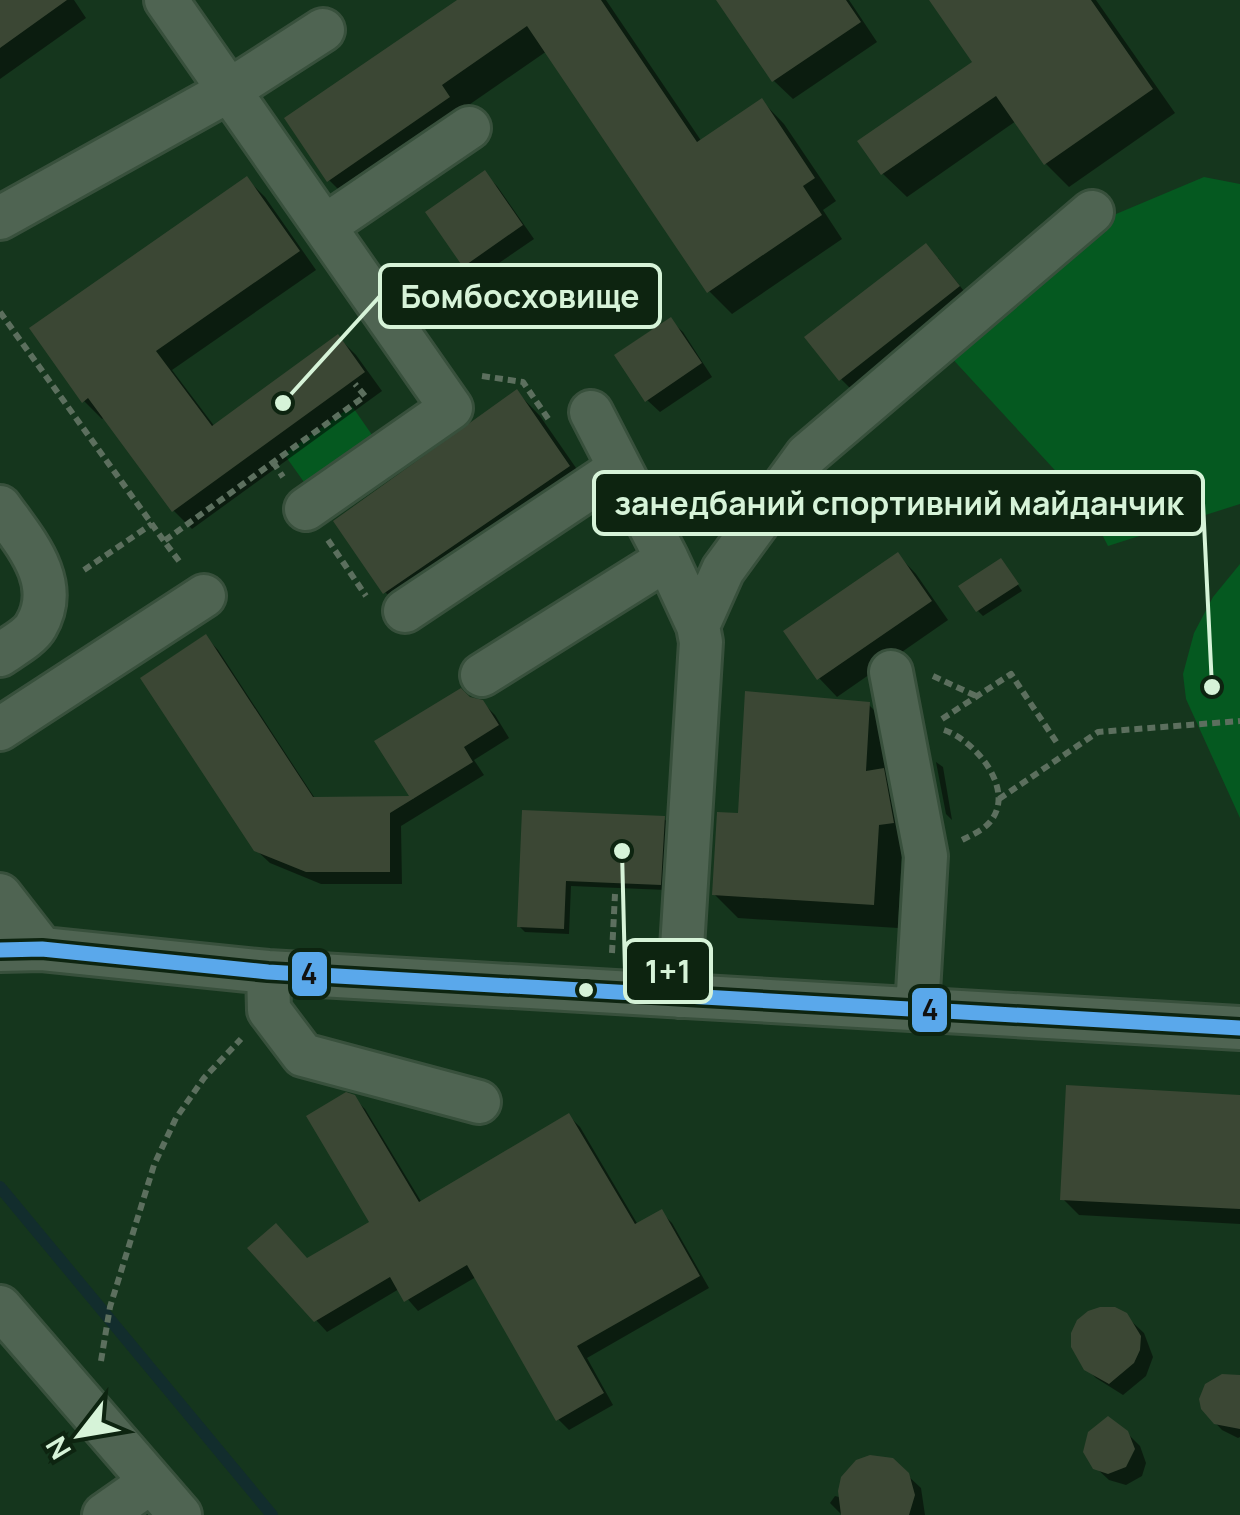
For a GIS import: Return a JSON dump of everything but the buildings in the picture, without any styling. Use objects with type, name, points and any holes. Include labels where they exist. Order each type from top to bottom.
[{"type":"street","points":[[166,0],[451,408],[306,508]]},
{"type":"street","points":[[0,218],[230,90],[322,30]]},
{"type":"street","points":[[325,226],[468,128]]},
{"type":"street","points":[[698,626],[722,570],[807,455],[1092,212]]},
{"type":"street","points":[[574,422],[618,470],[667,559],[698,626],[701,642],[679,996]]},
{"type":"street","points":[[405,611],[618,470]]},
{"type":"street","points":[[0,507],[37,560],[46,596],[36,628],[0,655]]},
{"type":"street","points":[[482,675],[667,559]]},
{"type":"street","points":[[0,729],[204,596]]},
{"type":"street","points":[[891,672],[915,732],[926,856],[917,1010]]},
{"type":"street","points":[[0,895],[42,949]]},
{"type":"street","points":[[0,950],[42,949],[268,991],[679,996],[1240,1028]]},
{"type":"street","points":[[268,991],[304,1054],[479,1102]]},
{"type":"street","points":[[0,1307],[180,1515]]},
{"type":"street","points":[[104,1515],[152,1482]]},
{"type":"path","points":[[0,312],[204,596]]},
{"type":"path","points":[[423,367],[522,382],[574,422]]},
{"type":"path","points":[[164,540],[364,396],[355,384]]},
{"type":"path","points":[[46,596],[152,524]]},
{"type":"path","points":[[915,732],[1011,674],[1058,746]]},
{"type":"path","points":[[999,800],[1098,732],[1240,721]]},
{"type":"path","points":[[915,732],[947,730],[972,743],[993,774],[999,800],[991,822],[967,838],[926,856]]},
{"type":"path","points":[[612,956],[614,894]]},
{"type":"path","points":[[106,1327],[144,1193],[176,1118],[268,991]]},
{"type":"green space","points":[[1204,177],[1240,184],[1240,504],[1108,546],[1087,505],[947,353],[1097,222]]},
{"type":"green space","points":[[352,406],[379,445],[311,492],[284,454]]},
{"type":"green space","points":[[1240,564],[1240,818],[1186,699],[1183,674],[1194,633],[1213,597]]},
{"type":"waterway","points":[[0,1187],[272,1515]]},
{"type":"transit line","name":"4","points":[[0,950],[42,949],[268,972],[1240,1028]]},
{"type":"place","name":"Бомбосховище","points":[[283,403]]},
{"type":"place","name":"занедбаний спортивний майданчик","points":[[1212,687]]},
{"type":"place","name":"1+1","points":[[622,851]]}]
